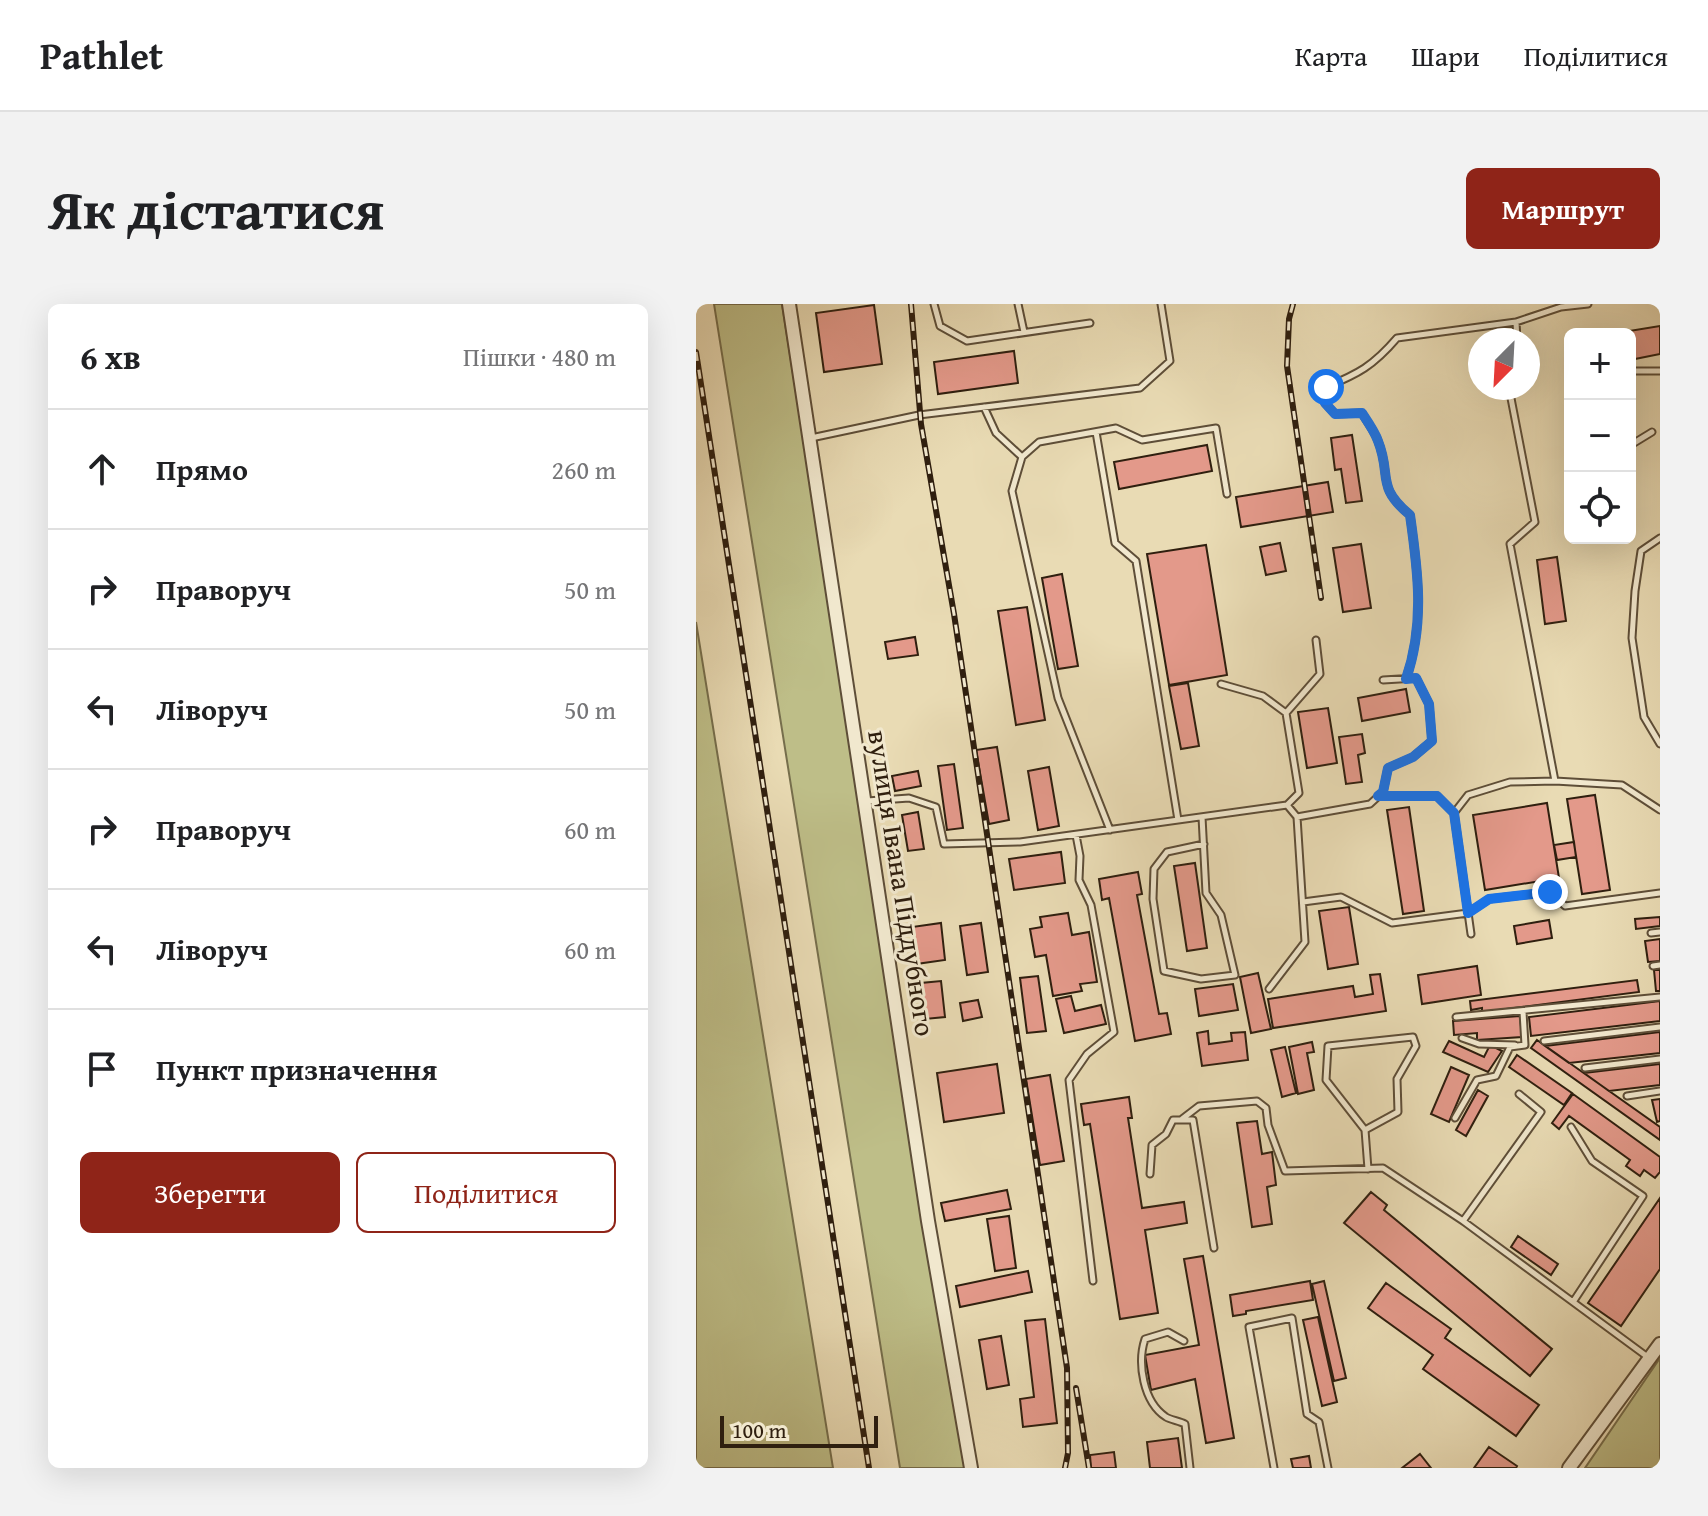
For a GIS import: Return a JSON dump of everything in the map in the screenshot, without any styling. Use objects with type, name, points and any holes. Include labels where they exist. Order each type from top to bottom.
[{"type":"street","name":"вулиця Івана Піддубного","points":[[789,304],[928,1221],[971,1468]]},
{"type":"street","points":[[1569,1468],[1660,1344]]},
{"type":"lane","points":[[934,304],[940,326],[967,341],[1090,323]]},
{"type":"lane","points":[[1018,304],[1024,332]]},
{"type":"lane","points":[[811,438],[919,415],[1140,388],[1170,361],[1161,304]]},
{"type":"lane","points":[[1406,679],[1415,652],[1420,606],[1410,515],[1393,501],[1385,485],[1379,442],[1362,413],[1335,414],[1325,403],[1326,387],[1377,362],[1397,338],[1516,322],[1561,307],[1588,304]]},
{"type":"lane","points":[[1516,322],[1516,328]]},
{"type":"lane","points":[[1636,371],[1660,371]]},
{"type":"lane","points":[[1511,400],[1535,522],[1510,544],[1555,781]]},
{"type":"lane","points":[[984,407],[996,433],[1022,457]]},
{"type":"lane","points":[[1110,830],[1058,698],[1012,491],[1022,457],[1039,442],[1116,428],[1142,440],[1216,428],[1227,494]]},
{"type":"lane","points":[[1096,432],[1115,543],[1136,561],[1178,820]]},
{"type":"lane","points":[[1636,442],[1652,432]]},
{"type":"lane","points":[[1660,538],[1641,551],[1632,638],[1644,717],[1660,744]]},
{"type":"lane","points":[[1286,713],[1320,674],[1316,640]]},
{"type":"lane","points":[[1297,817],[1370,804],[1383,792],[1388,768],[1413,757],[1432,741],[1429,704],[1416,678],[1383,680]]},
{"type":"lane","points":[[866,801],[909,798],[936,807],[944,844],[1020,842],[1287,805],[1299,793],[1286,713],[1263,696],[1221,684]]},
{"type":"lane","points":[[1454,813],[1468,795],[1510,782],[1555,781],[1622,785],[1660,810]]},
{"type":"lane","points":[[1378,796],[1437,796],[1454,813],[1471,934]]},
{"type":"lane","points":[[1269,989],[1305,942],[1297,817],[1287,805]]},
{"type":"lane","points":[[1202,817],[1204,844],[1206,893],[1221,915],[1235,975],[1201,979],[1164,971],[1153,899],[1154,869],[1167,852],[1204,844]]},
{"type":"lane","points":[[1076,835],[1080,856],[1079,880],[1091,905],[1114,1032],[1087,1054],[1069,1080],[1093,1281]]},
{"type":"lane","points":[[1303,902],[1341,897],[1392,923],[1468,913],[1489,899],[1550,892],[1565,906],[1660,893]]},
{"type":"lane","points":[[1651,933],[1660,932]]},
{"type":"lane","points":[[1456,1017],[1660,997]]},
{"type":"lane","points":[[1455,1118],[1477,1080],[1496,1076],[1510,1047],[1525,1045],[1523,1012]]},
{"type":"lane","points":[[1544,1041],[1660,1027]]},
{"type":"lane","points":[[1365,1130],[1398,1112],[1397,1079],[1416,1046],[1413,1037],[1328,1046],[1326,1080],[1365,1130],[1368,1169]]},
{"type":"lane","points":[[1462,1038],[1479,1044],[1520,1046]]},
{"type":"lane","points":[[1585,1068],[1660,1059]]},
{"type":"lane","points":[[1627,1096],[1660,1091]]},
{"type":"lane","points":[[1463,1221],[1541,1112],[1519,1094]]},
{"type":"lane","points":[[1182,1119],[1199,1106],[1257,1101],[1266,1108],[1268,1125],[1285,1171],[1383,1168],[1463,1221],[1650,1359]]},
{"type":"lane","points":[[1150,1174],[1152,1145],[1166,1134],[1173,1120],[1193,1120],[1214,1248]]},
{"type":"lane","points":[[1571,1127],[1592,1161],[1643,1196],[1573,1302]]},
{"type":"lane","points":[[1274,1468],[1249,1327],[1292,1318],[1307,1414],[1319,1422],[1328,1468]]},
{"type":"lane","points":[[1184,1341],[1168,1332],[1145,1339],[1140,1353],[1149,1399],[1166,1416],[1185,1424],[1190,1468]]},
{"type":"green space","points":[[714,304],[782,304],[965,1468],[900,1468]]},
{"type":"green space","points":[[696,622],[833,1468],[696,1468]]},
{"type":"green space","points":[[1660,1358],[1660,1468],[1585,1468]]},
{"type":"building","points":[[874,305],[882,364],[824,372],[816,313]]},
{"type":"building","points":[[1660,326],[1660,354],[1636,359],[1636,330]]},
{"type":"building","points":[[1014,351],[1018,383],[938,394],[934,362]]},
{"type":"building","points":[[1352,435],[1362,501],[1346,503],[1341,469],[1335,470],[1331,438]]},
{"type":"building","points":[[1207,445],[1212,471],[1119,489],[1114,462]]},
{"type":"building","points":[[1328,482],[1333,512],[1241,527],[1236,497]]},
{"type":"building","points":[[1280,543],[1286,571],[1266,575],[1260,547]]},
{"type":"building","points":[[1361,544],[1371,608],[1343,612],[1333,548]]},
{"type":"building","points":[[1206,545],[1227,675],[1169,685],[1147,554]]},
{"type":"building","points":[[1557,557],[1566,621],[1545,624],[1537,560]]},
{"type":"building","points":[[1062,574],[1078,666],[1058,669],[1042,578]]},
{"type":"building","points":[[1027,607],[1045,720],[1016,725],[998,611]]},
{"type":"building","points":[[915,637],[918,655],[888,659],[885,642]]},
{"type":"building","points":[[1188,683],[1199,746],[1181,749],[1169,686]]},
{"type":"building","points":[[1406,689],[1410,712],[1362,721],[1358,698]]},
{"type":"building","points":[[1328,708],[1337,763],[1307,768],[1298,712]]},
{"type":"building","points":[[1362,734],[1365,753],[1358,755],[1362,782],[1346,784],[1339,737]]},
{"type":"building","points":[[997,747],[1009,820],[989,824],[976,750]]},
{"type":"building","points":[[954,764],[963,828],[947,830],[938,766]]},
{"type":"building","points":[[1049,767],[1059,826],[1038,830],[1028,771]]},
{"type":"building","points":[[918,771],[921,786],[895,791],[892,776]]},
{"type":"building","points":[[1595,795],[1610,890],[1582,894],[1567,799]]},
{"type":"building","points":[[1547,803],[1559,878],[1485,890],[1473,815]]},
{"type":"building","points":[[1409,807],[1424,911],[1403,914],[1387,810]]},
{"type":"building","points":[[918,812],[924,849],[908,851],[902,815]]},
{"type":"building","points":[[1574,842],[1576,857],[1557,860],[1554,845]]},
{"type":"building","points":[[1061,852],[1065,883],[1014,890],[1009,859]]},
{"type":"building","points":[[1195,863],[1207,948],[1187,951],[1174,866]]},
{"type":"building","points":[[1138,872],[1142,894],[1137,895],[1159,1014],[1167,1013],[1171,1034],[1135,1041],[1109,898],[1102,900],[1099,879]]},
{"type":"building","points":[[1349,907],[1358,964],[1328,969],[1319,911]]},
{"type":"building","points":[[1068,913],[1072,935],[1089,932],[1097,982],[1080,984],[1082,991],[1053,996],[1046,955],[1035,957],[1030,929],[1042,927],[1040,917]]},
{"type":"building","points":[[1660,917],[1660,926],[1636,929],[1635,919]]},
{"type":"building","points":[[1549,920],[1552,938],[1517,944],[1514,926]]},
{"type":"building","points":[[941,923],[945,960],[916,964],[912,927]]},
{"type":"building","points":[[981,923],[988,972],[967,975],[960,926]]},
{"type":"building","points":[[1660,939],[1660,961],[1648,962],[1645,941]]},
{"type":"building","points":[[1477,966],[1481,995],[1422,1004],[1418,975]]},
{"type":"building","points":[[1654,970],[1660,970],[1660,991],[1656,991]]},
{"type":"building","points":[[1258,973],[1271,1029],[1251,1033],[1240,977]]},
{"type":"building","points":[[1380,974],[1386,1011],[1273,1028],[1268,999],[1353,986],[1355,997],[1373,994],[1370,975]]},
{"type":"building","points":[[1038,976],[1046,1031],[1027,1033],[1020,978]]},
{"type":"building","points":[[1637,980],[1639,992],[1482,1012],[1482,1008],[1471,1010],[1470,1001]]},
{"type":"building","points":[[941,981],[945,1017],[925,1019],[921,983]]},
{"type":"building","points":[[1233,984],[1238,1010],[1199,1016],[1195,989]]},
{"type":"building","points":[[1071,996],[1075,1011],[1101,1005],[1106,1024],[1064,1033],[1056,999]]},
{"type":"building","points":[[978,1000],[982,1017],[963,1021],[960,1003]]},
{"type":"building","points":[[1660,1001],[1660,1021],[1531,1036],[1529,1017]]},
{"type":"building","points":[[1520,1016],[1522,1037],[1477,1040],[1477,1033],[1454,1035],[1453,1021]]},
{"type":"building","points":[[1208,1031],[1209,1044],[1232,1041],[1231,1033],[1245,1032],[1248,1060],[1202,1066],[1197,1033]]},
{"type":"building","points":[[1660,1032],[1660,1053],[1569,1063],[1545,1046]]},
{"type":"building","points":[[1537,1040],[1660,1127],[1660,1140],[1531,1048]]},
{"type":"building","points":[[1449,1041],[1484,1057],[1490,1045],[1502,1051],[1488,1072],[1443,1052]]},
{"type":"building","points":[[1312,1042],[1314,1052],[1307,1053],[1314,1090],[1298,1094],[1289,1047]]},
{"type":"building","points":[[1285,1047],[1296,1093],[1282,1097],[1271,1050]]},
{"type":"building","points":[[1517,1055],[1572,1093],[1564,1105],[1509,1067]]},
{"type":"building","points":[[997,1064],[1004,1113],[944,1122],[937,1073]]},
{"type":"building","points":[[1660,1064],[1660,1085],[1609,1091],[1584,1073]]},
{"type":"building","points":[[1451,1067],[1469,1075],[1449,1122],[1431,1114]]},
{"type":"building","points":[[1050,1075],[1064,1161],[1040,1165],[1026,1079]]},
{"type":"building","points":[[1478,1090],[1488,1096],[1466,1136],[1456,1130]]},
{"type":"building","points":[[1573,1094],[1660,1157],[1660,1172],[1655,1178],[1644,1170],[1640,1176],[1626,1166],[1630,1160],[1569,1116],[1559,1129],[1552,1123]]},
{"type":"building","points":[[1129,1097],[1132,1118],[1128,1118],[1142,1208],[1184,1202],[1187,1223],[1145,1230],[1158,1313],[1120,1319],[1090,1124],[1084,1125],[1081,1104]]},
{"type":"building","points":[[1660,1099],[1660,1121],[1657,1122],[1652,1100]]},
{"type":"building","points":[[1257,1121],[1262,1154],[1272,1152],[1276,1185],[1267,1187],[1272,1224],[1252,1227],[1237,1123]]},
{"type":"building","points":[[1007,1190],[1011,1209],[945,1221],[941,1203]]},
{"type":"building","points":[[1371,1192],[1387,1205],[1384,1210],[1552,1349],[1530,1376],[1344,1223]]},
{"type":"building","points":[[1660,1198],[1660,1269],[1621,1326],[1588,1303]]},
{"type":"building","points":[[1009,1216],[1016,1268],[995,1271],[987,1219]]},
{"type":"building","points":[[1518,1236],[1558,1264],[1551,1275],[1511,1247]]},
{"type":"building","points":[[1203,1256],[1234,1438],[1206,1443],[1195,1379],[1151,1390],[1145,1355],[1199,1345],[1184,1259]]},
{"type":"building","points":[[1028,1271],[1032,1292],[960,1307],[956,1286]]},
{"type":"building","points":[[1310,1281],[1313,1300],[1233,1316],[1230,1295]]},
{"type":"building","points":[[1324,1281],[1346,1378],[1334,1381],[1312,1284]]},
{"type":"building","points":[[1386,1283],[1451,1329],[1445,1338],[1539,1405],[1516,1436],[1423,1369],[1433,1355],[1368,1308]]},
{"type":"building","points":[[1318,1317],[1337,1402],[1322,1406],[1303,1320]]},
{"type":"building","points":[[1045,1319],[1057,1423],[1023,1427],[1020,1399],[1034,1397],[1025,1321]]},
{"type":"building","points":[[1001,1336],[1009,1385],[987,1389],[979,1340]]},
{"type":"building","points":[[1178,1438],[1182,1468],[1150,1468],[1147,1442]]},
{"type":"building","points":[[1489,1447],[1517,1466],[1516,1468],[1474,1468]]},
{"type":"building","points":[[1114,1452],[1116,1468],[1091,1468],[1090,1455]]},
{"type":"building","points":[[1420,1454],[1431,1468],[1402,1468]]},
{"type":"building","points":[[1309,1456],[1311,1468],[1293,1468],[1291,1459]]},
{"type":"railway","points":[[911,304],[921,424],[954,614],[1067,1368],[1068,1453],[1065,1468]]},
{"type":"railway","points":[[1293,304],[1289,319],[1287,366],[1321,598]]},
{"type":"railway","points":[[696,352],[869,1468]]},
{"type":"railway","points":[[1076,1388],[1089,1468]]},
{"type":"route","points":[[1326,387],[1325,403],[1335,414],[1362,413],[1379,442],[1385,485],[1393,501],[1410,515],[1416,553],[1420,606],[1415,652],[1406,679],[1416,678],[1429,704],[1432,741],[1413,757],[1388,768],[1383,792],[1378,796],[1437,796],[1454,813],[1468,913],[1489,899],[1550,892]]}]
